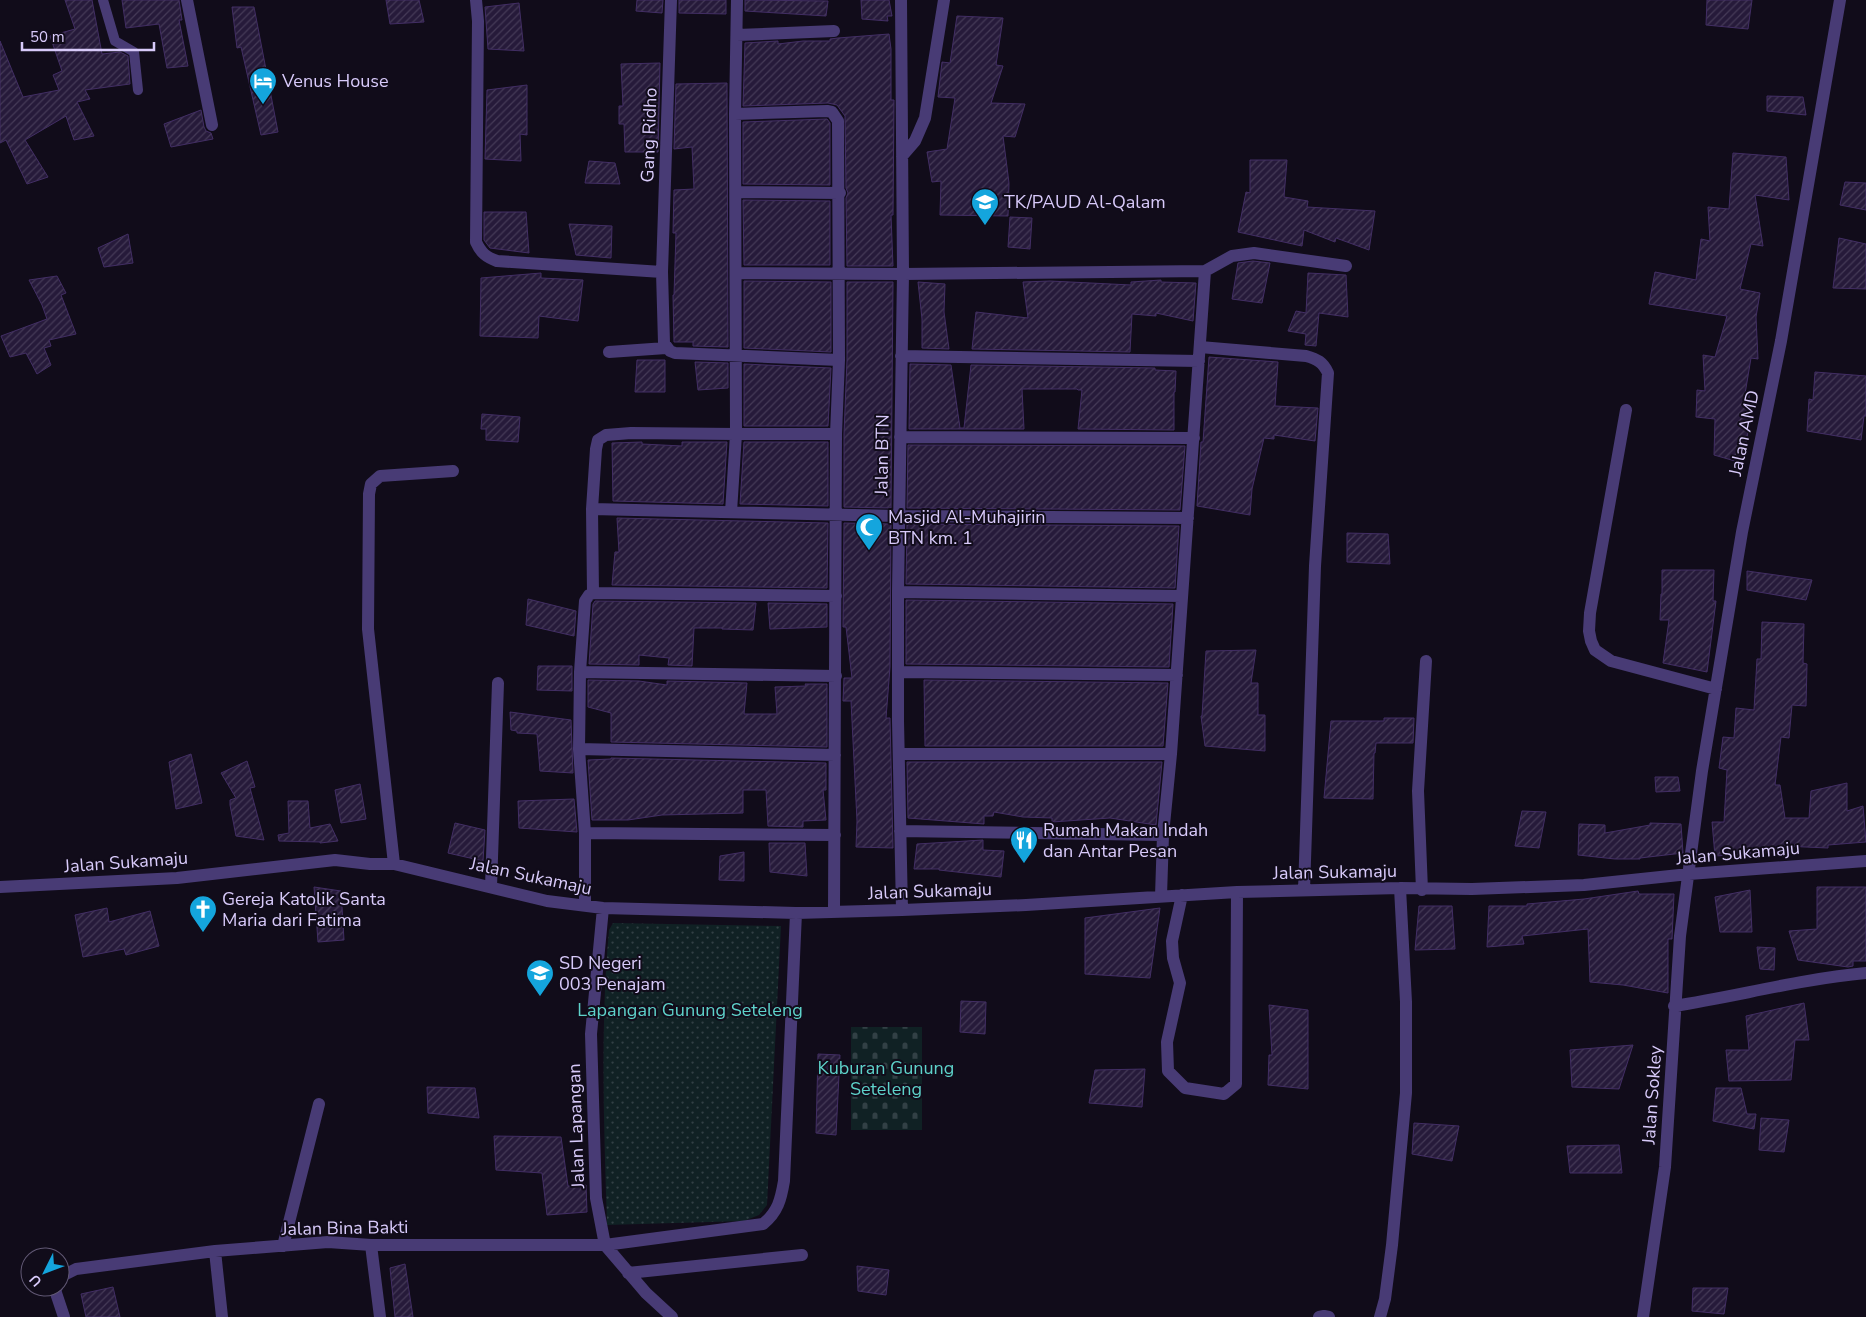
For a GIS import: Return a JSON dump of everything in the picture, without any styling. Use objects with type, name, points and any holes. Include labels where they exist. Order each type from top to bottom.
[{"type":"street","points":[[187,0],[212,125]]},
{"type":"street","points":[[476,0],[478,21],[476,242],[480,251],[486,257],[497,261],[662,272]]},
{"type":"street","name":"Gang Ridho","points":[[666,348],[664,343],[662,272],[670,0]]},
{"type":"street","points":[[731,512],[736,434],[735,114],[737,0]]},
{"type":"street","name":"Jalan BTN","points":[[901,0],[903,274],[898,516],[898,672],[902,910]]},
{"type":"street","points":[[902,156],[916,141],[925,118],[944,0]]},
{"type":"street","name":"Jalan AMD","points":[[1688,874],[1742,532],[1781,341],[1840,0]]},
{"type":"street","points":[[737,36],[834,32]]},
{"type":"street","points":[[735,114],[832,112],[838,121],[840,193],[839,360],[835,515],[834,911]]},
{"type":"street","points":[[736,192],[840,193]]},
{"type":"street","points":[[736,273],[839,272],[903,274],[1205,271],[1232,256],[1254,253],[1346,266]]},
{"type":"street","points":[[1160,896],[1205,271]]},
{"type":"street","points":[[609,352],[666,348],[675,353],[736,354],[839,360]]},
{"type":"street","points":[[1200,348],[1306,356],[1322,362],[1328,373],[1315,566],[1304,890]]},
{"type":"street","points":[[901,356],[1199,361]]},
{"type":"street","points":[[1626,410],[1590,613],[1589,631],[1591,641],[1596,650],[1611,661],[1716,688]]},
{"type":"street","points":[[593,593],[592,509],[596,449],[598,440],[602,436],[631,433],[836,434]]},
{"type":"street","points":[[900,437],[1194,438]]},
{"type":"street","points":[[394,864],[368,629],[369,494],[371,484],[380,476],[453,470]]},
{"type":"street","points":[[592,509],[898,516],[1188,518]]},
{"type":"street","points":[[898,592],[1182,596]]},
{"type":"street","points":[[585,906],[585,833],[579,748],[580,672],[585,601],[588,595],[593,593],[836,596]]},
{"type":"street","points":[[1422,890],[1418,791],[1426,661]]},
{"type":"street","points":[[580,672],[836,676]]},
{"type":"street","points":[[898,672],[1177,675]]},
{"type":"street","points":[[492,887],[498,683]]},
{"type":"street","points":[[579,748],[835,755]]},
{"type":"street","points":[[900,754],[1171,754]]},
{"type":"street","points":[[900,831],[1163,835]]},
{"type":"street","points":[[585,833],[835,835]]},
{"type":"street","name":"Jalan Sukamaju","points":[[0,887],[177,878],[335,860],[370,864],[394,864],[547,901],[585,906],[796,913],[1026,905],[1237,892],[1400,888],[1422,890],[1584,885],[1688,874],[1866,861]]},
{"type":"street","name":"Jalan Sokley","points":[[1643,1317],[1665,1167],[1674,1006],[1688,874]]},
{"type":"street","points":[[1380,1317],[1385,1299],[1392,1245],[1406,1094],[1406,1011],[1400,888]]},
{"type":"street","points":[[1182,895],[1172,941],[1173,958],[1180,983],[1167,1042],[1168,1071],[1185,1088],[1224,1094],[1236,1084],[1237,892]]},
{"type":"street","name":"Jalan Lapangan","points":[[603,908],[592,1034],[596,1198],[605,1245],[646,1293],[672,1317]]},
{"type":"street","name":"Jalan Bina Bakti","points":[[70,1272],[76,1269],[215,1251],[328,1242],[371,1244],[605,1245],[763,1224],[777,1210],[781,1200],[784,1181],[796,913]]},
{"type":"street","points":[[1674,1006],[1814,980],[1866,973]]},
{"type":"street","points":[[283,1246],[319,1104]]},
{"type":"street","points":[[371,1244],[380,1317]]},
{"type":"street","points":[[215,1251],[222,1317]]},
{"type":"street","points":[[628,1273],[802,1255]]},
{"type":"street","points":[[58,1297],[64,1317]]},
{"type":"street","points":[[1319,1317],[1329,1317]]},
{"type":"lane","points":[[103,0],[115,40],[134,52],[138,90]]},
{"type":"green space","name":"Lapangan Gunung Seteleng","points":[[613,923],[781,926],[767,1205],[759,1215],[744,1221],[607,1225],[604,1004],[609,930]]},
{"type":"green space","name":"Kuburan Gunung Seteleng","points":[[851,1027],[922,1027],[922,1130],[851,1130]]},
{"type":"building","points":[[65,0],[92,0],[102,54],[120,52],[128,56],[130,84],[85,90],[90,99],[77,102],[94,136],[74,140],[66,116],[25,140],[48,177],[27,184],[6,140],[0,143],[0,41],[23,97],[59,90],[53,75],[62,71],[50,36],[75,29]]},
{"type":"building","points":[[122,0],[179,0],[182,20],[179,20],[188,66],[167,68],[159,24],[126,28]]},
{"type":"building","points":[[386,0],[419,0],[424,22],[390,24]]},
{"type":"building","points":[[637,0],[663,0],[662,13],[636,11]]},
{"type":"building","points":[[679,0],[726,0],[726,14],[679,13]]},
{"type":"building","points":[[745,0],[828,1],[826,16],[745,11]]},
{"type":"building","points":[[861,0],[889,0],[892,16],[887,16],[888,21],[862,19]]},
{"type":"building","points":[[1707,0],[1752,0],[1748,29],[1706,25]]},
{"type":"building","points":[[519,3],[524,51],[488,49],[485,7]]},
{"type":"building","name":"Venus House","points":[[232,7],[254,7],[278,132],[261,135],[241,47],[237,48]]},
{"type":"building","points":[[957,16],[1003,18],[996,65],[1003,66],[991,103],[1025,104],[1015,137],[1003,136],[1009,183],[1008,216],[940,215],[941,181],[932,182],[927,152],[947,149],[955,98],[938,97],[942,62],[950,63]]},
{"type":"building","points":[[889,34],[891,49],[891,100],[894,100],[893,215],[891,215],[893,266],[847,266],[846,198],[848,193],[846,188],[845,116],[837,105],[828,103],[743,106],[745,43],[778,41],[778,44],[803,41],[830,41],[830,39],[838,38]]},
{"type":"building","points":[[660,63],[658,152],[625,152],[624,124],[619,124],[619,106],[623,106],[621,64]]},
{"type":"building","points":[[727,83],[728,347],[693,346],[693,342],[674,342],[673,295],[676,233],[673,233],[674,190],[694,189],[692,147],[674,149],[676,84]]},
{"type":"building","points":[[527,85],[527,135],[520,134],[521,161],[485,159],[487,90]]},
{"type":"building","points":[[1767,96],[1803,97],[1806,115],[1767,111]]},
{"type":"building","points":[[201,110],[204,127],[206,131],[211,133],[213,139],[171,147],[164,124]]},
{"type":"building","points":[[827,119],[830,123],[830,185],[743,184],[743,122]]},
{"type":"building","points":[[1733,153],[1786,157],[1789,200],[1755,195],[1763,246],[1751,244],[1740,289],[1760,293],[1756,317],[1758,359],[1751,358],[1745,394],[1749,395],[1750,422],[1742,463],[1714,455],[1715,419],[1696,417],[1697,390],[1705,391],[1703,355],[1715,357],[1727,316],[1649,304],[1655,272],[1696,280],[1701,239],[1710,241],[1708,207],[1729,209]]},
{"type":"building","points":[[1250,160],[1287,160],[1284,197],[1308,201],[1307,207],[1375,211],[1369,250],[1336,238],[1335,242],[1304,230],[1302,246],[1238,232],[1246,192],[1250,193]]},
{"type":"building","points":[[589,161],[615,163],[620,184],[585,183]]},
{"type":"building","points":[[1845,182],[1866,183],[1866,210],[1840,205]]},
{"type":"building","points":[[743,200],[830,201],[830,265],[744,265]]},
{"type":"building","points":[[484,212],[526,212],[529,253],[490,248],[484,240]]},
{"type":"building","points":[[1010,217],[1032,218],[1030,249],[1008,247]]},
{"type":"building","points":[[569,224],[612,226],[611,258],[576,255]]},
{"type":"building","points":[[128,234],[133,263],[104,267],[98,248]]},
{"type":"building","points":[[1839,238],[1866,244],[1866,289],[1833,288]]},
{"type":"building","points":[[1253,261],[1270,263],[1262,303],[1232,299],[1238,263]]},
{"type":"building","points":[[541,273],[541,278],[583,280],[578,321],[539,316],[538,338],[480,336],[481,278]]},
{"type":"building","points":[[1308,273],[1346,275],[1348,317],[1319,313],[1316,346],[1305,345],[1306,334],[1288,331],[1296,311],[1306,313]]},
{"type":"building","points":[[57,276],[66,293],[61,295],[76,334],[49,340],[51,346],[44,348],[51,365],[37,374],[26,353],[10,357],[1,336],[47,319],[29,280]]},
{"type":"building","points":[[1161,280],[1161,282],[1196,283],[1193,321],[1156,313],[1156,316],[1132,314],[1130,352],[972,349],[976,312],[1028,318],[1023,282],[1050,281],[1131,285],[1131,282]]},
{"type":"building","points":[[744,281],[831,282],[831,352],[744,348]]},
{"type":"building","points":[[847,282],[893,282],[891,508],[844,507]]},
{"type":"building","points":[[918,282],[945,284],[944,312],[949,349],[922,348],[922,319]]},
{"type":"building","points":[[1209,357],[1278,362],[1275,406],[1318,408],[1315,441],[1274,435],[1274,439],[1264,438],[1252,489],[1250,515],[1197,506]]},
{"type":"building","points":[[637,360],[665,360],[665,392],[635,392]]},
{"type":"building","points":[[695,362],[728,363],[728,388],[698,390]]},
{"type":"building","points":[[744,364],[831,368],[828,426],[744,426]]},
{"type":"building","points":[[910,364],[951,365],[960,428],[964,428],[971,365],[1155,368],[1155,370],[1176,371],[1174,430],[1078,429],[1082,390],[1077,389],[1022,389],[1024,429],[909,429]]},
{"type":"building","points":[[1815,372],[1866,376],[1866,416],[1864,416],[1861,440],[1807,431],[1809,399],[1813,400]]},
{"type":"building","points":[[482,414],[520,417],[518,442],[486,440],[486,429],[481,429]]},
{"type":"building","points":[[642,442],[642,444],[682,446],[682,442],[727,442],[723,504],[613,501],[612,443]]},
{"type":"building","points":[[744,442],[828,442],[828,506],[740,504]]},
{"type":"building","points":[[908,445],[1185,446],[1180,510],[907,508]]},
{"type":"building","points":[[617,518],[828,523],[827,588],[612,585],[615,552],[619,552]]},
{"type":"building","points":[[844,523],[891,524],[890,667],[886,718],[890,718],[893,848],[856,847],[857,821],[851,701],[843,701],[844,678],[852,678],[846,627],[843,627]]},
{"type":"building","points":[[907,524],[1179,526],[1175,588],[906,584]]},
{"type":"building","points":[[1347,533],[1388,534],[1390,564],[1347,562]]},
{"type":"building","points":[[1662,570],[1714,570],[1713,601],[1716,601],[1707,672],[1663,663],[1669,620],[1660,620]]},
{"type":"building","points":[[1747,571],[1812,580],[1806,600],[1747,590]]},
{"type":"building","points":[[528,599],[576,611],[574,636],[526,625]]},
{"type":"building","points":[[906,600],[1173,604],[1169,667],[906,664]]},
{"type":"building","points":[[595,601],[756,603],[753,630],[694,628],[692,666],[668,665],[669,658],[639,655],[639,665],[589,664],[593,604]]},
{"type":"building","points":[[768,603],[827,604],[827,627],[770,629]]},
{"type":"building","points":[[1762,622],[1804,624],[1803,663],[1807,664],[1806,706],[1792,705],[1789,738],[1781,737],[1775,785],[1780,785],[1785,818],[1809,818],[1811,791],[1847,783],[1847,811],[1863,806],[1866,842],[1828,845],[1828,848],[1783,846],[1784,852],[1715,856],[1712,822],[1724,822],[1727,770],[1719,768],[1723,737],[1734,738],[1736,708],[1754,710],[1757,659],[1761,659]]},
{"type":"building","points":[[1256,650],[1251,683],[1258,683],[1258,715],[1265,715],[1265,751],[1205,746],[1201,716],[1206,651]]},
{"type":"building","points":[[538,666],[572,666],[572,691],[537,690]]},
{"type":"building","points":[[588,680],[639,681],[667,685],[667,681],[747,683],[744,714],[777,714],[775,687],[827,684],[827,747],[611,742],[611,713],[588,707]]},
{"type":"building","points":[[924,680],[1168,683],[1163,746],[925,746]]},
{"type":"building","points":[[510,712],[571,720],[573,773],[540,771],[537,734],[517,733],[517,731],[511,730]]},
{"type":"building","points":[[1384,718],[1414,718],[1413,743],[1376,743],[1373,799],[1324,798],[1331,721],[1384,721]]},
{"type":"building","points":[[191,754],[202,803],[176,809],[169,762]]},
{"type":"building","points":[[611,758],[826,763],[826,790],[823,790],[826,820],[803,821],[803,827],[768,826],[766,790],[743,790],[743,813],[662,815],[628,820],[592,820],[588,760]]},
{"type":"building","points":[[247,761],[255,787],[250,788],[264,840],[236,836],[230,800],[236,798],[221,773]]},
{"type":"building","points":[[907,762],[1162,762],[1156,825],[1110,818],[1052,822],[1052,818],[1023,817],[994,812],[993,816],[984,816],[984,824],[908,818]]},
{"type":"building","points":[[1655,777],[1678,777],[1680,791],[1656,792]]},
{"type":"building","points":[[360,784],[366,819],[341,823],[335,790]]},
{"type":"building","points":[[574,799],[577,832],[519,828],[518,801]]},
{"type":"building","points":[[288,801],[308,801],[310,828],[330,824],[338,841],[320,843],[279,841],[278,835],[289,833]]},
{"type":"building","points":[[1522,811],[1546,812],[1539,848],[1515,846]]},
{"type":"building","points":[[455,823],[485,830],[483,861],[448,853]]},
{"type":"building","points":[[1650,823],[1681,824],[1683,853],[1640,859],[1615,859],[1578,855],[1579,824],[1605,825],[1605,833],[1650,825]]},
{"type":"building","points":[[983,840],[983,850],[1004,851],[1001,877],[939,869],[914,869],[917,844]]},
{"type":"building","points":[[769,843],[805,843],[807,876],[770,872]]},
{"type":"building","points":[[744,852],[744,881],[719,880],[720,856]]},
{"type":"building","points":[[314,887],[341,891],[344,940],[318,942]]},
{"type":"building","points":[[1817,887],[1866,887],[1866,961],[1853,961],[1853,966],[1848,967],[1798,960],[1789,931],[1817,929]]},
{"type":"building","points":[[1750,890],[1752,932],[1720,932],[1715,897]]},
{"type":"building","points":[[1638,891],[1639,894],[1674,894],[1672,939],[1668,939],[1668,993],[1623,985],[1590,982],[1588,929],[1522,936],[1524,944],[1487,947],[1489,906],[1527,906],[1527,904],[1584,899]]},
{"type":"building","points":[[1419,906],[1452,906],[1455,949],[1415,950]]},
{"type":"building","points":[[107,908],[109,922],[150,911],[159,946],[126,955],[124,949],[83,957],[75,915]]},
{"type":"building","points":[[1160,908],[1150,978],[1085,974],[1085,918]]},
{"type":"building","points":[[1757,947],[1775,948],[1774,970],[1760,969]]},
{"type":"building","points":[[961,1001],[986,1002],[985,1034],[960,1032]]},
{"type":"building","points":[[1804,1003],[1809,1040],[1795,1040],[1791,1080],[1729,1081],[1726,1050],[1749,1050],[1746,1016]]},
{"type":"building","points":[[1269,1005],[1308,1010],[1308,1089],[1268,1085],[1269,1055],[1272,1055]]},
{"type":"building","points":[[1633,1045],[1619,1089],[1572,1087],[1570,1050]]},
{"type":"building","points":[[818,1054],[840,1055],[836,1135],[816,1133]]},
{"type":"building","points":[[1145,1069],[1142,1107],[1089,1103],[1095,1070]]},
{"type":"building","points":[[427,1087],[475,1088],[479,1118],[428,1113]]},
{"type":"building","points":[[1716,1088],[1741,1088],[1747,1114],[1756,1114],[1754,1129],[1713,1121]]},
{"type":"building","points":[[1761,1118],[1789,1120],[1784,1152],[1759,1150]]},
{"type":"building","points":[[1414,1123],[1459,1126],[1452,1161],[1412,1154]]},
{"type":"building","points":[[494,1136],[561,1137],[568,1186],[586,1185],[587,1212],[547,1215],[542,1173],[496,1170]]},
{"type":"building","points":[[1619,1145],[1622,1173],[1570,1173],[1567,1146]]},
{"type":"building","points":[[405,1264],[413,1317],[395,1317],[390,1268]]},
{"type":"building","points":[[857,1266],[889,1270],[886,1295],[858,1291]]},
{"type":"building","points":[[113,1287],[120,1317],[86,1317],[81,1294]]},
{"type":"building","points":[[1693,1288],[1728,1288],[1724,1314],[1692,1311]]},
{"type":"place","name":"Venus House","points":[[263,105]]},
{"type":"place","name":"TK/PAUD Al-Qalam","points":[[985,226]]},
{"type":"place","name":"Masjid Al-Muhajirin BTN km. 1","points":[[869,551]]},
{"type":"place","name":"Rumah Makan Indah dan Antar Pesan","points":[[1024,864]]},
{"type":"place","name":"Gereja Katolik Santa Maria dari Fatima","points":[[203,933]]},
{"type":"place","name":"SD Negeri 003 Penajam","points":[[540,997]]}]
